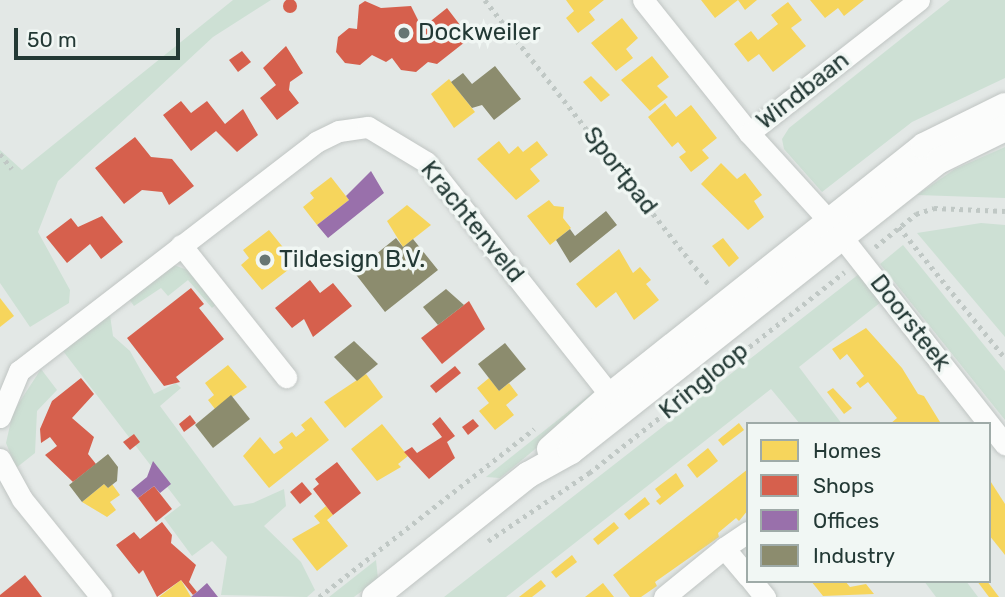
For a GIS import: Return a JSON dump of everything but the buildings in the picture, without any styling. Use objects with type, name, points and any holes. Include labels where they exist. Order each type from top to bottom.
[{"type":"street","points":[[643,0],[749,133]]},
{"type":"street","name":"Windbaan","points":[[836,230],[749,133],[919,0]]},
{"type":"street","name":"Kringloop","points":[[836,230],[925,146],[1005,106]]},
{"type":"street","name":"Krachtenveld","points":[[0,417],[19,371],[316,142],[339,131],[368,127],[426,162],[617,402]]},
{"type":"street","name":"Kringloop","points":[[375,597],[528,475],[561,436],[617,402],[836,230],[940,160],[1005,128]]},
{"type":"street","name":"Doorsteek","points":[[836,230],[988,422]]},
{"type":"street","points":[[181,245],[286,377]]},
{"type":"street","name":"Doorsteek","points":[[991,426],[1005,444]]},
{"type":"street","points":[[0,459],[22,499],[101,597]]},
{"type":"street","points":[[664,597],[746,533]]},
{"type":"street","points":[[724,548],[746,575]]},
{"type":"street","points":[[754,583],[765,597]]},
{"type":"path","name":"Sportpad","points":[[485,0],[754,341]]},
{"type":"path","points":[[0,154],[12,169]]},
{"type":"path","name":"Kringloop","points":[[477,550],[589,473],[916,214],[934,208],[1005,211]]},
{"type":"path","points":[[899,227],[1005,358]]},
{"type":"green space","points":[[233,0],[271,0],[213,37],[58,181],[38,232],[70,290],[69,303],[30,327],[0,283],[0,150],[22,170]]},
{"type":"green space","points":[[950,0],[1005,0],[1005,78],[912,122],[822,192],[784,149],[782,139],[789,128]]},
{"type":"green space","points":[[1005,147],[1005,198],[917,195],[955,169]]},
{"type":"green space","points":[[981,223],[1005,225],[1005,337],[917,233]]},
{"type":"green space","points":[[903,245],[1005,371],[1005,420],[880,264]]},
{"type":"green space","points":[[174,265],[190,271],[217,304],[212,308],[188,280],[168,296],[161,288],[134,306],[129,299]]},
{"type":"green space","points":[[859,274],[881,302],[799,367],[840,422],[798,422],[771,389],[506,597],[444,597]]},
{"type":"green space","points":[[110,315],[113,336],[130,351],[154,394],[176,383],[181,388],[160,406],[234,506],[253,503],[284,489],[286,506],[264,526],[301,562],[315,590],[307,597],[221,595],[227,557],[212,541],[192,556],[164,518],[181,505],[63,351]]},
{"type":"green space","points":[[41,369],[57,390],[37,411],[35,453],[16,468],[6,443],[13,412]]},
{"type":"green space","points":[[593,392],[586,407],[500,478],[486,477]]},
{"type":"green space","points":[[376,560],[378,579],[354,597],[329,597]]},
{"type":"green space","points":[[926,583],[968,583],[978,597],[936,597]]},
{"type":"place","name":"Dockweiler","points":[[404,33]]},
{"type":"place","name":"Tildesign B.V.","points":[[265,260]]}]
